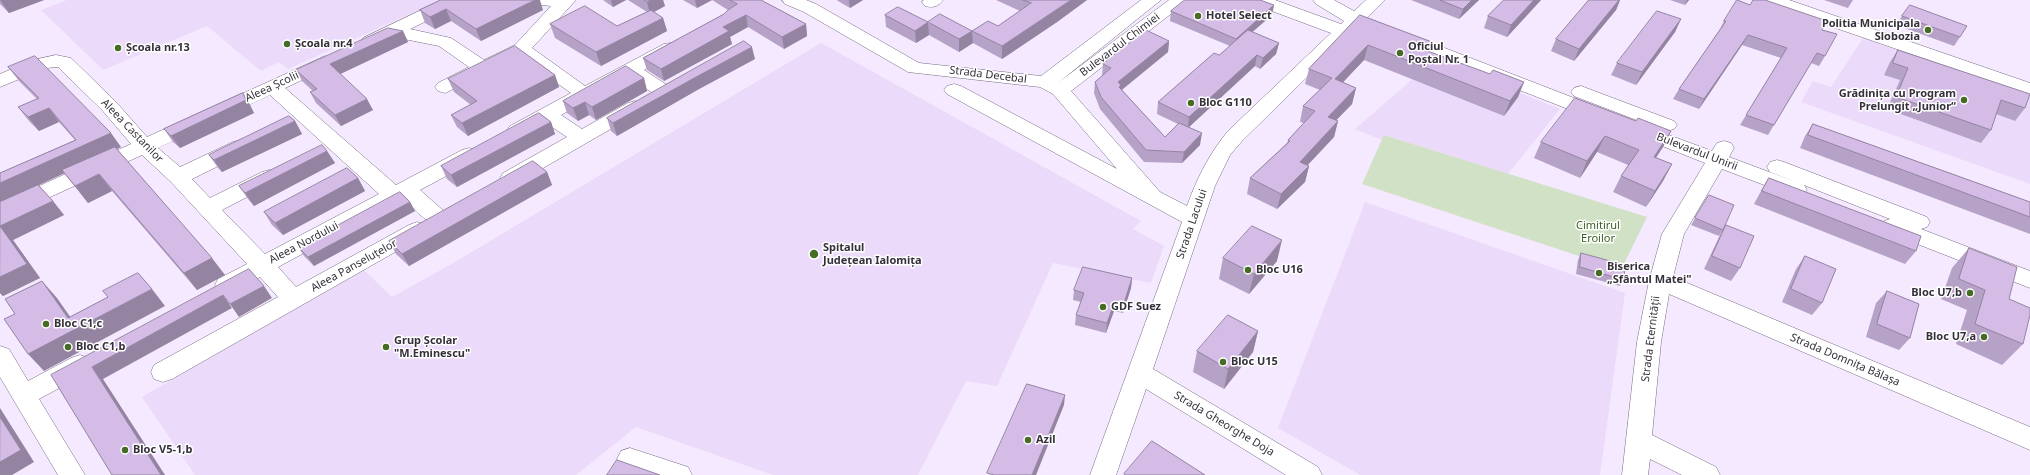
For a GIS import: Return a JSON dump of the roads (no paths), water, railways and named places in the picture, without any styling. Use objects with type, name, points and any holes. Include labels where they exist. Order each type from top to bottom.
[{"type":"street","name":"Aleea Școlii","points":[[0,214],[456,0]]},
{"type":"street","points":[[538,0],[565,1]]},
{"type":"street","name":"Bulevardul Chimiei","points":[[1052,86],[1152,0]]},
{"type":"street","name":"Bulevardul Chimiei","points":[[1052,86],[1180,0]]},
{"type":"street","points":[[1259,0],[1358,12]]},
{"type":"street","name":"Bulevardul Unirii","points":[[1322,0],[1358,12],[1721,154],[2030,280]]},
{"type":"street","points":[[1772,0],[2030,89]]},
{"type":"street","points":[[445,87],[521,50],[565,1]]},
{"type":"street","name":"Strada Decebal","points":[[799,1],[916,68],[950,70],[1052,86],[1153,197]]},
{"type":"street","name":"Strada Lacului","points":[[1102,475],[1208,178],[1221,153],[1234,136],[1358,12]]},
{"type":"street","points":[[392,31],[445,42],[484,68]]},
{"type":"street","name":"Aleea Nordului","points":[[208,295],[684,40]]},
{"type":"street","points":[[521,50],[584,94]]},
{"type":"street","name":"Aleea Castanilor","points":[[0,81],[46,62],[56,60],[64,62],[109,106],[145,147],[178,177],[262,266]]},
{"type":"street","points":[[492,188],[670,87],[630,69]]},
{"type":"street","points":[[273,87],[304,115],[329,148],[400,192],[438,218]]},
{"type":"street","name":"Strada Decebal","points":[[954,90],[1194,219]]},
{"type":"street","points":[[546,114],[581,138]]},
{"type":"street","points":[[283,126],[304,115]]},
{"type":"street","points":[[178,177],[255,139]]},
{"type":"street","name":"Bulevardul Unirii","points":[[1721,154],[2030,264]]},
{"type":"street","name":"Strada Eternității","points":[[1635,475],[1640,441],[1649,342],[1660,281],[1673,234],[1721,154]]},
{"type":"street","points":[[208,208],[286,169]]},
{"type":"street","name":"Aleea Panseluțelor","points":[[164,372],[458,207]]},
{"type":"street","points":[[262,266],[294,299]]},
{"type":"street","name":"Strada Domnița Bălașa","points":[[1660,281],[2030,439]]},
{"type":"street","points":[[24,395],[99,354]]},
{"type":"street","points":[[0,356],[72,475]]},
{"type":"street","name":"Strada Gheorghe Doja","points":[[1139,373],[1309,475]]},
{"type":"street","points":[[1640,441],[1707,475]]},
{"type":"street","points":[[630,459],[679,475]]},
{"type":"place","name":"Hotel Select","points":[[1198,16]]},
{"type":"place","name":"Politia Municipala Slobozia","points":[[1928,30]]},
{"type":"place","name":"Școala nr.4","points":[[287,44]]},
{"type":"place","name":"Școala nr.13","points":[[118,48]]},
{"type":"place","name":"Oficiul Poștal Nr. 1","points":[[1400,53]]},
{"type":"place","name":"Grădinița cu Program Prelungit „Junior“","points":[[1964,100]]},
{"type":"place","name":"Bloc G110","points":[[1191,103]]},
{"type":"place","name":"Spitalul Județean Ialomița","points":[[814,254]]},
{"type":"place","name":"Bloc U16","points":[[1248,270]]},
{"type":"place","name":"Biserica „Sfântul Matei\"","points":[[1599,273]]},
{"type":"place","name":"Bloc U7,b","points":[[1970,293]]},
{"type":"place","name":"GDF Suez","points":[[1103,307]]},
{"type":"place","name":"Bloc C1,c","points":[[46,324]]},
{"type":"place","name":"Bloc U7,a","points":[[1984,337]]},
{"type":"place","name":"Bloc C1,b","points":[[68,347]]},
{"type":"place","name":"Grup Școlar \"M.Eminescu\"","points":[[386,347]]},
{"type":"place","name":"Bloc U15","points":[[1223,362]]},
{"type":"place","name":"Azil","points":[[1028,440]]},
{"type":"place","name":"Bloc V5-1,b","points":[[125,450]]},
{"type":"park label","name":"Cimitirul Eroilor","points":[[1598,232]]}]
